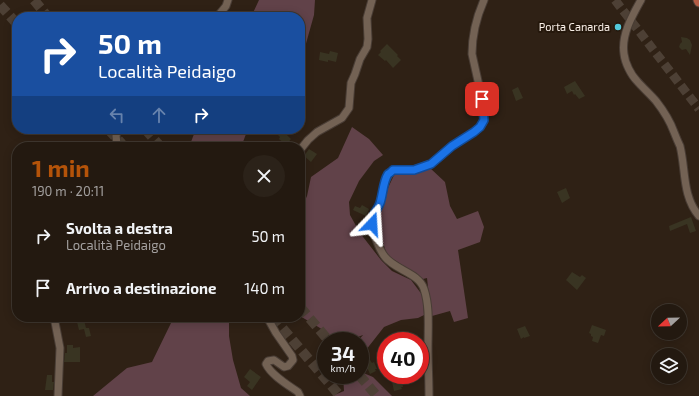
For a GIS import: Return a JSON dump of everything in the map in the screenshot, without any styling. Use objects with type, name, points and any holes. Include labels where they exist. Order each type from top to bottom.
[{"type":"street","points":[[222,12],[228,0]]},
{"type":"street","points":[[305,144],[317,132],[342,118],[349,108],[351,83],[368,39],[367,18],[372,0]]},
{"type":"street","points":[[430,396],[428,306],[422,282],[395,266],[385,257],[374,234],[372,216],[377,210],[388,174],[393,170],[414,170],[431,164],[452,146],[474,132],[480,127],[484,120],[482,99],[472,54],[478,19],[484,0]]},
{"type":"street","points":[[640,0],[630,19],[625,34],[623,48],[624,56],[635,80],[656,100],[666,115],[674,132],[680,146],[686,188],[699,216]]},
{"type":"street","points":[[55,322],[60,348],[58,396]]},
{"type":"street","points":[[270,322],[292,356],[293,360],[288,366],[284,367],[274,360],[268,361],[266,364],[273,373],[298,392],[300,396]]},
{"type":"shaded area","points":[[259,0],[315,0],[314,15],[305,47],[305,12],[253,12]]},
{"type":"shaded area","points":[[352,127],[369,139],[383,155],[374,161],[359,181],[349,202],[350,215],[360,233],[381,260],[392,271],[411,280],[423,296],[424,315],[418,318],[401,320],[384,327],[380,332],[377,332],[377,336],[369,346],[369,332],[325,332],[305,319],[305,200],[311,177],[338,158]]},
{"type":"shaded area","points":[[194,134],[246,134],[243,142],[191,142]]},
{"type":"shaded area","points":[[430,168],[445,182],[450,206],[457,219],[478,211],[484,227],[480,242],[458,250],[468,318],[454,322],[450,311],[432,316],[427,278],[423,279],[387,255],[375,218],[380,211],[395,173],[408,175]]},
{"type":"shaded area","points":[[229,322],[229,336],[233,360],[241,388],[250,396],[93,396],[127,368],[152,362],[171,323]]},
{"type":"shaded area","points":[[369,375],[373,377],[377,381],[377,384],[380,384],[392,396],[332,396],[344,391],[344,384],[369,384]]},
{"type":"building","points":[[681,37],[690,40],[692,45],[690,55],[686,49],[682,50],[679,47],[682,42]]},
{"type":"building","points":[[387,44],[401,60],[393,68],[386,60],[385,61],[378,55]]},
{"type":"building","points":[[330,51],[338,53],[336,62],[319,60],[320,52],[329,54]]},
{"type":"building","points":[[575,81],[585,96],[579,99],[572,91],[567,94],[564,87]]},
{"type":"building","points":[[518,87],[523,98],[516,101],[512,90]]},
{"type":"building","points":[[277,134],[286,134],[291,139],[288,142],[282,142],[279,139],[280,137]]},
{"type":"building","points":[[309,149],[317,154],[311,162],[305,157]]},
{"type":"building","points":[[566,188],[570,198],[562,203],[557,192]]},
{"type":"building","points":[[362,205],[369,209],[366,216],[353,210],[355,206],[360,208]]},
{"type":"building","points":[[691,217],[696,231],[690,233],[687,224],[670,231],[669,226]]},
{"type":"building","points":[[572,272],[580,277],[582,275],[586,278],[577,290],[566,280]]},
{"type":"building","points":[[77,322],[84,322],[86,328],[89,328],[91,336],[86,337],[84,329],[79,330]]},
{"type":"building","points":[[592,325],[606,330],[604,336],[601,335],[598,343],[592,341],[593,337],[589,333]]},
{"type":"building","points":[[525,326],[530,336],[521,339],[517,329]]},
{"type":"building","points":[[67,345],[73,345],[73,348],[80,347],[80,362],[64,362],[65,353],[67,353]]},
{"type":"building","points":[[369,361],[372,363],[374,362],[377,369],[370,374],[369,372]]},
{"type":"building","points":[[250,369],[261,377],[252,390],[247,386],[250,382],[244,377]]},
{"type":"building","points":[[47,375],[52,375],[52,382],[54,382],[53,390],[45,390]]},
{"type":"building","points":[[392,384],[402,384],[402,389],[394,391]]},
{"type":"tunnel","points":[[34,0],[44,12]]},
{"type":"tunnel","points":[[615,0],[699,109]]},
{"type":"tunnel","points":[[0,5],[12,18]]},
{"type":"tunnel","points":[[113,134],[120,142]]},
{"type":"tunnel","points":[[149,134],[157,142]]},
{"type":"tunnel","points":[[305,313],[321,332]]},
{"type":"tunnel","points":[[277,322],[340,396]]},
{"type":"tunnel","points":[[367,384],[377,396]]},
{"type":"place","name":"Porta Canarda","points":[[618,27]]},
{"type":"route","points":[[372,224],[372,216],[377,210],[388,174],[393,170],[414,170],[431,164],[452,146],[474,132],[480,127],[484,120],[482,99]]}]
